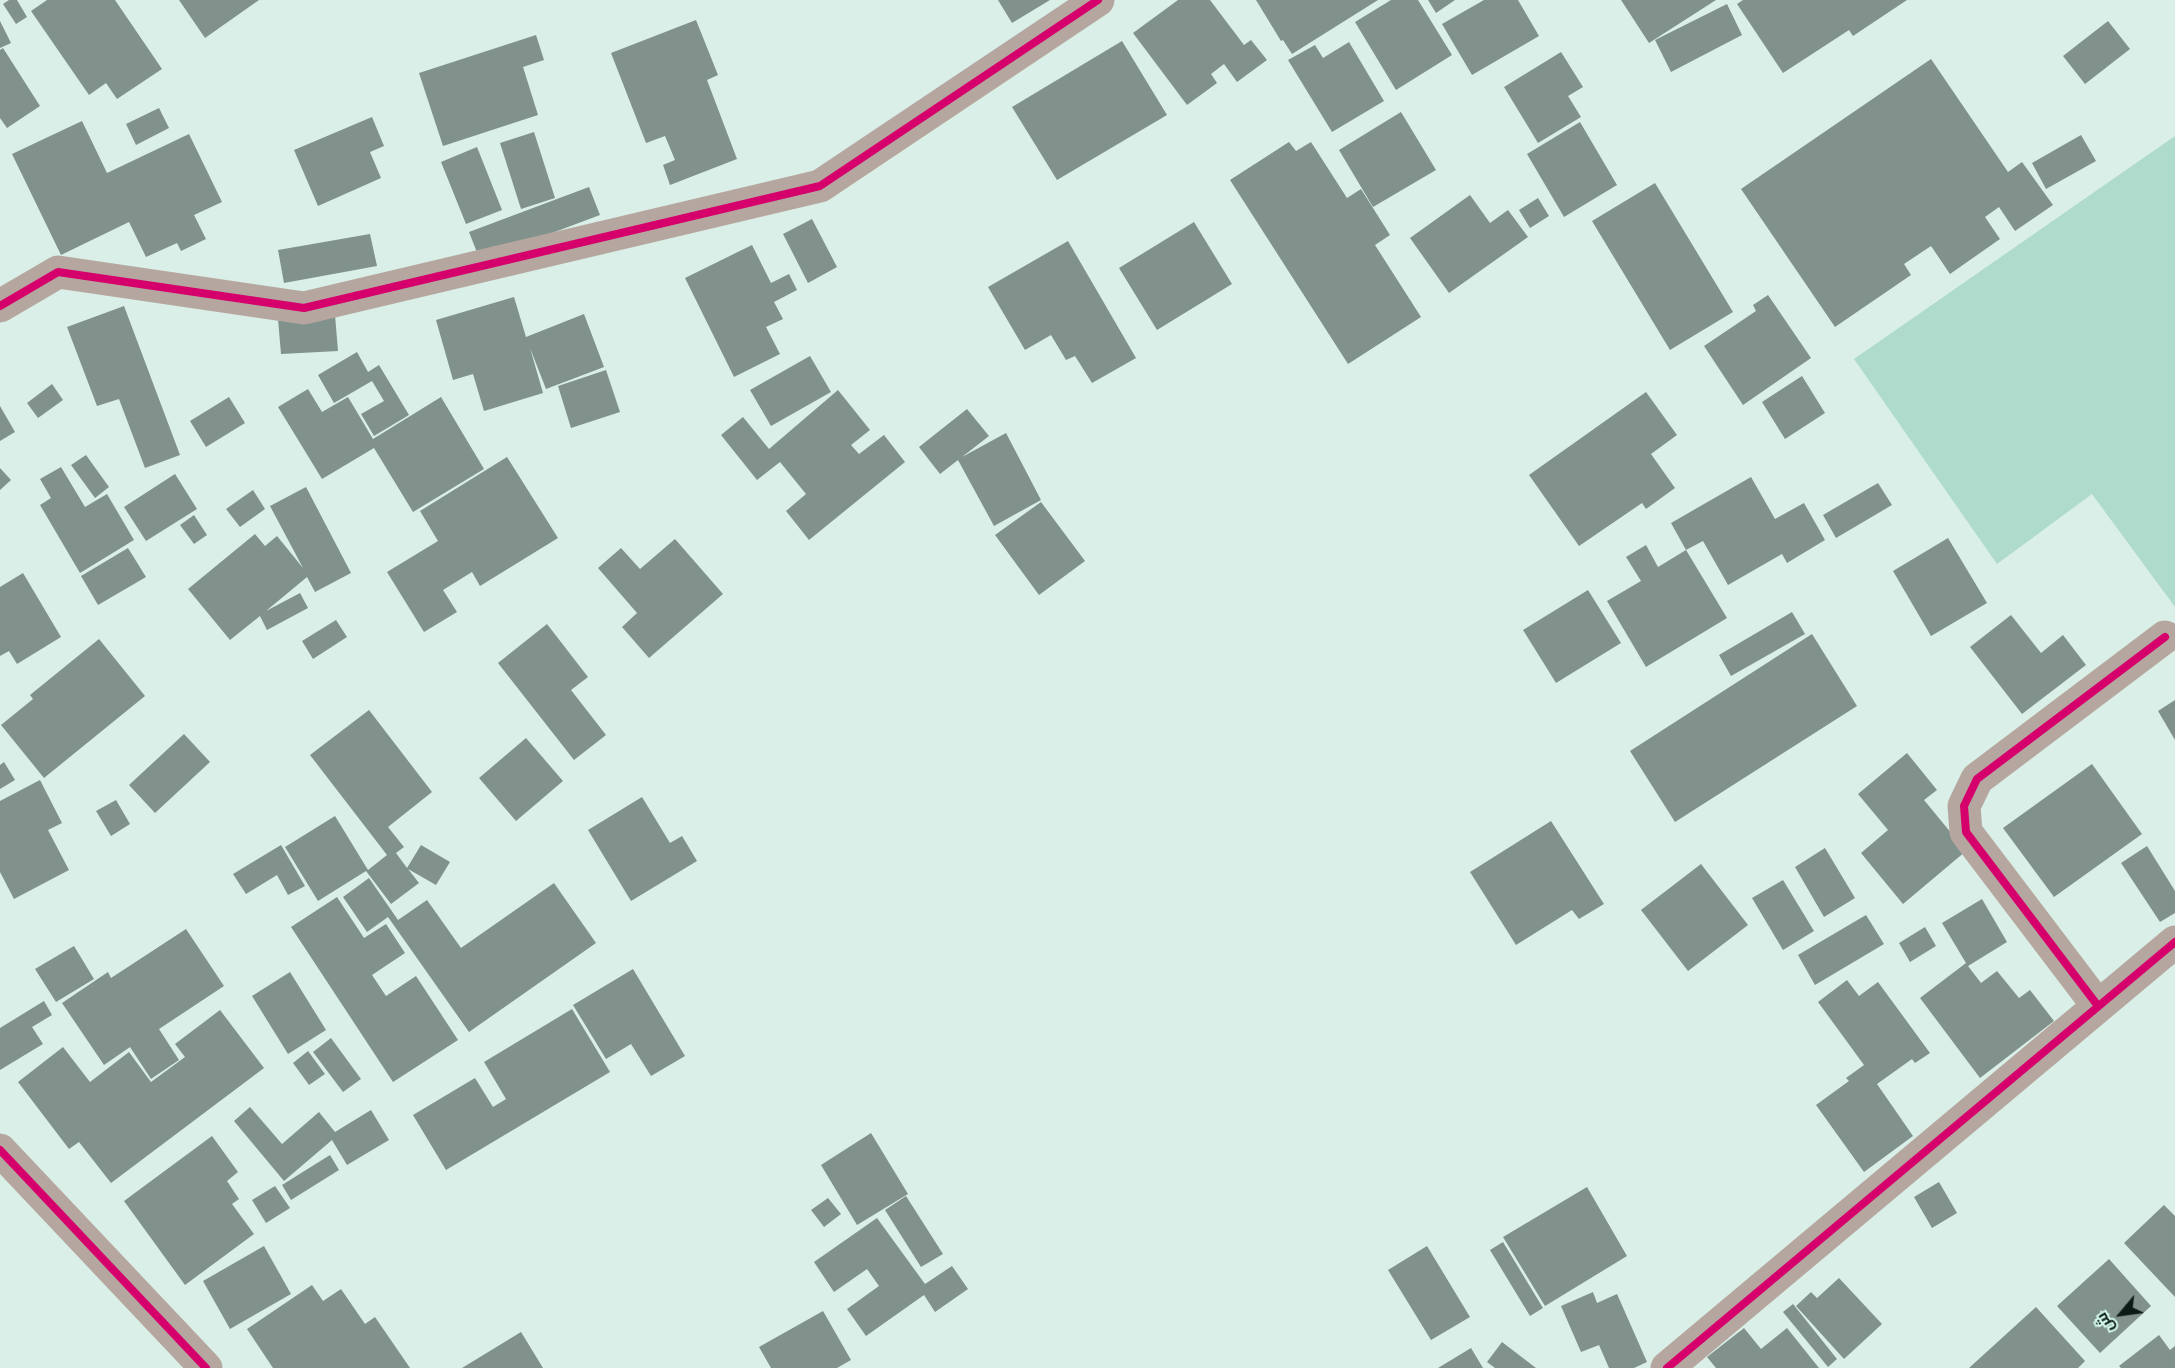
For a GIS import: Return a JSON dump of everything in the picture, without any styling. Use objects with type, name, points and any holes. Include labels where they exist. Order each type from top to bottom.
[{"type":"street","points":[[0,306],[58,272],[304,308],[820,186],[1098,0]]},
{"type":"street","points":[[2098,1006],[1966,832],[1964,806],[1977,779],[2165,638]]},
{"type":"street","points":[[1666,1368],[2175,942]]},
{"type":"street","points":[[0,1150],[206,1368]]},
{"type":"green space","points":[[2175,136],[2175,607],[2092,494],[1997,564],[1854,359]]},
{"type":"building","points":[[9,0],[17,0],[27,17],[16,24],[3,4]]},
{"type":"building","points":[[47,0],[115,0],[162,69],[117,99],[106,83],[89,95],[31,11]]},
{"type":"building","points":[[179,0],[259,0],[205,38]]},
{"type":"building","points":[[998,0],[1050,0],[1012,23]]},
{"type":"building","points":[[1178,0],[1210,0],[1244,45],[1251,40],[1267,60],[1237,82],[1224,64],[1211,74],[1217,83],[1187,105],[1133,33]]},
{"type":"building","points":[[1256,0],[1378,0],[1292,54],[1283,40],[1281,41]]},
{"type":"building","points":[[1391,0],[1418,0],[1452,55],[1396,90],[1355,22]]},
{"type":"building","points":[[1428,0],[1455,0],[1436,13]]},
{"type":"building","points":[[1484,0],[1518,0],[1539,36],[1472,75],[1442,24]]},
{"type":"building","points":[[1621,0],[1716,0],[1649,43]]},
{"type":"building","points":[[1743,0],[1907,0],[1853,36],[1849,30],[1783,73],[1737,4]]},
{"type":"building","points":[[1727,4],[1742,35],[1671,72],[1655,40]]},
{"type":"building","points":[[696,20],[718,75],[707,80],[737,159],[670,185],[663,165],[675,160],[665,136],[646,143],[611,53]]},
{"type":"building","points":[[0,21],[11,43],[0,48]]},
{"type":"building","points":[[2108,21],[2130,49],[2085,84],[2063,56]]},
{"type":"building","points":[[536,35],[544,60],[523,67],[538,115],[443,146],[419,73]]},
{"type":"building","points":[[1122,41],[1167,115],[1057,180],[1012,107]]},
{"type":"building","points":[[1349,42],[1384,101],[1332,132],[1288,60],[1315,45],[1323,58]]},
{"type":"building","points":[[3,48],[40,106],[7,128],[0,118],[0,50]]},
{"type":"building","points":[[1561,52],[1583,87],[1568,96],[1581,117],[1538,143],[1504,87]]},
{"type":"building","points":[[1931,59],[2008,172],[2022,162],[2053,205],[2015,231],[1999,207],[1985,217],[2000,239],[1950,274],[1931,246],[1904,264],[1911,275],[1835,327],[1741,189]]},
{"type":"building","points":[[159,108],[169,128],[136,145],[126,124]]},
{"type":"building","points":[[1401,112],[1436,170],[1373,207],[1339,150]]},
{"type":"building","points":[[372,117],[384,146],[370,152],[381,178],[318,206],[294,150]]},
{"type":"building","points":[[82,121],[107,173],[189,134],[222,202],[194,215],[206,239],[181,251],[177,243],[146,257],[129,222],[61,255],[12,154]]},
{"type":"building","points":[[1580,122],[1617,185],[1564,217],[1527,154]]},
{"type":"building","points":[[534,132],[555,198],[521,209],[500,143]]},
{"type":"building","points":[[2081,135],[2096,161],[2046,189],[2032,163]]},
{"type":"building","points":[[1289,142],[1296,151],[1311,142],[1347,198],[1361,189],[1390,235],[1375,245],[1421,317],[1348,364],[1230,180]]},
{"type":"building","points":[[477,147],[502,210],[466,224],[441,162]]},
{"type":"building","points":[[1655,183],[1733,312],[1670,350],[1592,221]]},
{"type":"building","points":[[589,187],[600,215],[480,260],[469,232]]},
{"type":"building","points":[[1470,195],[1490,223],[1508,210],[1528,237],[1449,293],[1410,238]]},
{"type":"building","points":[[1538,198],[1549,216],[1530,228],[1519,210]]},
{"type":"building","points":[[812,219],[837,267],[808,283],[783,234]]},
{"type":"building","points":[[1194,222],[1232,284],[1157,330],[1119,268]]},
{"type":"building","points":[[370,234],[377,266],[284,283],[278,250]]},
{"type":"building","points":[[1068,241],[1136,358],[1092,383],[1075,356],[1066,360],[1051,335],[1025,350],[988,287]]},
{"type":"building","points":[[752,245],[771,283],[789,274],[797,290],[774,302],[783,319],[766,327],[780,354],[734,377],[685,278]]},
{"type":"building","points":[[1768,295],[1811,358],[1743,405],[1704,346],[1756,311],[1753,305]]},
{"type":"building","points":[[514,297],[526,337],[584,314],[604,367],[546,389],[530,348],[543,393],[484,411],[473,374],[453,380],[436,320]]},
{"type":"building","points":[[124,306],[180,455],[145,468],[119,399],[97,406],[67,327]]},
{"type":"building","points":[[335,315],[338,351],[281,354],[278,319]]},
{"type":"building","points":[[357,352],[368,372],[379,365],[409,415],[374,436],[361,414],[384,401],[372,381],[334,403],[318,375]]},
{"type":"building","points":[[810,356],[831,392],[771,426],[750,390]]},
{"type":"building","points":[[606,370],[620,412],[571,428],[558,386]]},
{"type":"building","points":[[1802,376],[1825,413],[1785,439],[1762,402]]},
{"type":"building","points":[[52,384],[63,400],[38,418],[27,403]]},
{"type":"building","points":[[308,389],[322,412],[348,397],[373,439],[441,397],[484,469],[413,512],[374,448],[322,479],[278,407]]},
{"type":"building","points":[[838,390],[870,430],[851,445],[859,454],[884,435],[905,462],[809,540],[786,511],[806,494],[780,462],[757,480],[721,435],[743,417],[769,449]]},
{"type":"building","points":[[1646,392],[1677,435],[1651,454],[1675,488],[1646,509],[1642,503],[1579,546],[1529,475]]},
{"type":"building","points":[[229,397],[245,423],[206,447],[190,421]]},
{"type":"building","points":[[0,406],[15,432],[0,441]]},
{"type":"building","points":[[967,409],[989,436],[962,457],[1006,433],[1041,500],[994,526],[958,460],[940,474],[919,447]]},
{"type":"building","points":[[86,455],[109,487],[95,498],[71,465]]},
{"type":"building","points":[[507,457],[558,538],[480,586],[472,572],[443,590],[457,612],[424,632],[387,572],[438,541],[420,511]]},
{"type":"building","points":[[61,467],[85,507],[107,494],[134,540],[80,573],[40,505],[51,498],[40,479]]},
{"type":"building","points":[[0,468],[11,480],[0,490]]},
{"type":"building","points":[[175,474],[197,509],[146,541],[124,507]]},
{"type":"building","points":[[1751,477],[1775,519],[1804,503],[1825,540],[1787,563],[1782,554],[1728,585],[1703,541],[1686,550],[1671,523]]},
{"type":"building","points":[[1878,483],[1892,505],[1836,538],[1823,515]]},
{"type":"building","points":[[306,487],[351,573],[315,592],[307,577],[266,611],[300,593],[308,608],[267,630],[260,616],[230,640],[188,589],[255,534],[265,546],[277,536],[303,568],[270,506]]},
{"type":"building","points":[[253,490],[265,509],[240,527],[226,509]]},
{"type":"building","points":[[1041,502],[1085,561],[1039,595],[995,535]]},
{"type":"building","points":[[194,515],[207,535],[194,544],[180,525]]},
{"type":"building","points":[[1948,538],[1987,603],[1931,636],[1893,571]]},
{"type":"building","points":[[675,539],[723,594],[649,658],[622,627],[637,613],[598,568],[621,548],[640,569]]},
{"type":"building","points":[[1646,545],[1658,567],[1686,550],[1727,618],[1646,667],[1607,601],[1641,581],[1626,557]]},
{"type":"building","points":[[128,548],[146,577],[98,605],[81,576]]},
{"type":"building","points":[[23,573],[61,637],[17,664],[9,651],[0,656],[0,587]]},
{"type":"building","points":[[1588,590],[1621,643],[1556,683],[1523,630]]},
{"type":"building","points":[[1792,612],[1805,634],[1731,676],[1719,655]]},
{"type":"building","points":[[2011,615],[2041,653],[2063,635],[2086,665],[2022,714],[1970,647]]},
{"type":"building","points":[[336,620],[347,637],[313,659],[302,641]]},
{"type":"building","points":[[547,624],[588,677],[571,690],[606,735],[574,760],[498,663]]},
{"type":"building","points":[[1812,634],[1857,706],[1675,822],[1630,751]]},
{"type":"building","points":[[99,639],[145,696],[44,778],[1,725],[33,699],[30,695]]},
{"type":"building","points":[[2175,700],[2175,740],[2158,711]]},
{"type":"building","points":[[369,710],[432,792],[388,827],[404,847],[396,853],[407,868],[421,845],[450,862],[436,885],[408,869],[419,883],[391,904],[366,871],[318,901],[285,847],[335,816],[368,870],[387,855],[310,755]]},
{"type":"building","points":[[184,734],[210,762],[155,813],[129,785]]},
{"type":"building","points":[[526,738],[563,781],[516,821],[479,778]]},
{"type":"building","points":[[1907,753],[1937,790],[1924,800],[1966,851],[1903,904],[1861,853],[1888,830],[1858,794]]},
{"type":"building","points":[[4,762],[15,780],[0,789],[0,765]]},
{"type":"building","points":[[2092,764],[2142,834],[2054,897],[2003,828]]},
{"type":"building","points":[[40,780],[62,823],[48,830],[69,870],[14,899],[0,872],[0,801]]},
{"type":"building","points":[[642,797],[670,843],[682,836],[697,861],[631,901],[588,830]]},
{"type":"building","points":[[116,800],[130,824],[111,836],[96,811]]},
{"type":"building","points":[[1551,821],[1604,904],[1579,919],[1572,910],[1516,945],[1470,872]]},
{"type":"building","points":[[281,845],[305,886],[288,895],[277,875],[246,894],[233,874]]},
{"type":"building","points":[[2147,846],[2175,891],[2175,913],[2160,922],[2121,863]]},
{"type":"building","points":[[1825,848],[1855,898],[1824,917],[1795,867]]},
{"type":"building","points":[[1701,864],[1748,925],[1688,971],[1641,910]]},
{"type":"building","points":[[369,878],[398,920],[427,900],[461,948],[554,883],[596,943],[469,1032],[388,917],[367,932],[343,897]]},
{"type":"building","points":[[1783,880],[1814,931],[1783,950],[1752,898]]},
{"type":"building","points":[[337,897],[364,938],[386,924],[405,953],[372,975],[386,996],[416,976],[458,1040],[393,1082],[291,927]]},
{"type":"building","points":[[1982,899],[2007,942],[1968,966],[1981,983],[1997,971],[2019,998],[2030,990],[2054,1021],[1980,1078],[1920,998],[1966,963],[1942,923]]},
{"type":"building","points":[[1866,915],[1884,944],[1815,985],[1798,955]]},
{"type":"building","points":[[1925,927],[1936,946],[1910,962],[1899,943]]},
{"type":"building","points":[[186,929],[224,986],[159,1029],[179,1060],[151,1079],[130,1047],[104,1065],[62,1003],[108,972],[111,978]]},
{"type":"building","points":[[74,946],[94,979],[56,1002],[35,969]]},
{"type":"building","points":[[633,969],[685,1056],[651,1076],[631,1044],[606,1059],[573,1005]]},
{"type":"building","points":[[290,972],[326,1030],[288,1054],[252,996]]},
{"type":"building","points":[[1847,980],[1859,996],[1878,982],[1930,1053],[1915,1063],[1912,1059],[1877,1084],[1913,1136],[1864,1172],[1816,1105],[1849,1081],[1846,1078],[1864,1065],[1818,1002]]},
{"type":"building","points":[[44,1001],[52,1015],[32,1027],[43,1044],[0,1070],[0,1028]]},
{"type":"building","points":[[572,1009],[610,1072],[446,1170],[413,1115],[475,1078],[493,1107],[506,1099],[484,1062]]},
{"type":"building","points":[[220,1010],[264,1068],[111,1183],[79,1142],[69,1149],[18,1082],[63,1047],[90,1082],[129,1052],[151,1082],[185,1057],[175,1044]]},
{"type":"building","points":[[331,1038],[361,1079],[343,1092],[313,1052]]},
{"type":"building","points":[[308,1051],[325,1074],[309,1085],[293,1063]]},
{"type":"building","points":[[250,1107],[282,1144],[319,1112],[335,1132],[371,1110],[389,1140],[347,1165],[332,1140],[284,1181],[234,1121]]},
{"type":"building","points":[[871,1133],[908,1194],[857,1225],[821,1165]]},
{"type":"building","points":[[212,1136],[238,1172],[227,1181],[239,1199],[232,1204],[254,1234],[185,1285],[124,1201]]},
{"type":"building","points":[[330,1155],[339,1170],[291,1200],[282,1185]]},
{"type":"building","points":[[1939,1182],[1957,1213],[1932,1228],[1914,1197]]},
{"type":"building","points":[[275,1186],[290,1208],[266,1223],[252,1200]]},
{"type":"building","points":[[1587,1187],[1627,1256],[1545,1306],[1503,1237]]},
{"type":"building","points":[[906,1196],[943,1254],[921,1267],[885,1210]]},
{"type":"building","points":[[828,1198],[841,1214],[824,1227],[811,1210]]},
{"type":"building","points":[[2164,1205],[2175,1216],[2175,1297],[2124,1243]]},
{"type":"building","points":[[877,1218],[925,1284],[952,1266],[968,1289],[935,1312],[924,1295],[866,1336],[847,1309],[879,1286],[867,1269],[834,1292],[814,1262]]},
{"type":"building","points":[[1503,1242],[1543,1308],[1530,1316],[1490,1250]]},
{"type":"building","points":[[264,1246],[291,1294],[230,1329],[203,1281]]},
{"type":"building","points":[[1427,1246],[1470,1317],[1431,1340],[1388,1270]]},
{"type":"building","points":[[2109,1259],[2151,1306],[2100,1353],[2057,1306]]},
{"type":"building","points":[[1839,1278],[1882,1324],[1844,1359],[1796,1306],[1811,1292],[1817,1298]]},
{"type":"building","points":[[312,1285],[323,1301],[341,1289],[365,1324],[375,1317],[410,1368],[273,1368],[247,1329]]},
{"type":"building","points":[[1593,1292],[1597,1303],[1617,1294],[1647,1362],[1634,1368],[1609,1368],[1599,1345],[1581,1352],[1561,1306]]},
{"type":"building","points":[[1793,1304],[1837,1359],[1828,1367],[1783,1312]]},
{"type":"building","points":[[2036,1307],[2085,1361],[2078,1368],[1969,1368]]},
{"type":"building","points":[[823,1311],[851,1360],[837,1368],[771,1368],[759,1347]]},
{"type":"building","points":[[1744,1328],[1761,1349],[1787,1328],[1819,1368],[1716,1368],[1707,1357]]},
{"type":"building","points":[[521,1332],[543,1368],[462,1368]]},
{"type":"building","points":[[2159,1335],[2170,1350],[2175,1346],[2175,1368],[2121,1368],[2119,1366]]},
{"type":"building","points":[[1502,1342],[1536,1368],[1495,1368],[1487,1362]]},
{"type":"building","points":[[1471,1348],[1483,1368],[1438,1368]]},
{"type":"cycle path","points":[[0,306],[58,272],[304,308],[820,186],[1098,0]]},
{"type":"cycle path","points":[[2098,1006],[1966,832],[1964,806],[1977,779],[2165,637]]},
{"type":"cycle path","points":[[1667,1368],[2175,942]]},
{"type":"cycle path","points":[[0,1150],[206,1368]]}]
